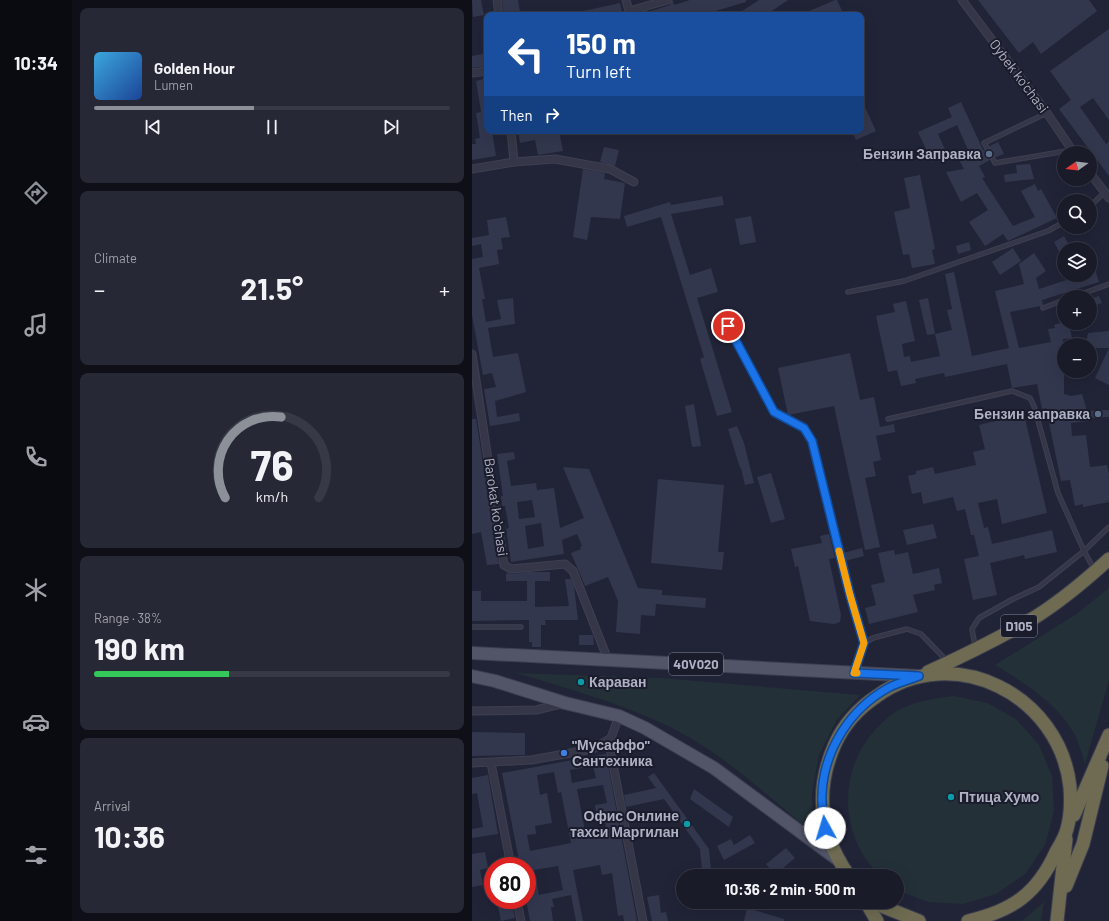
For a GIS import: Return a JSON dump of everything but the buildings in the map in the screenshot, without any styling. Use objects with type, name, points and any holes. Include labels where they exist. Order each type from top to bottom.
[{"type":"highway","name":"D105","points":[[919,676],[975,650],[1037,616],[1095,572],[1109,559]]},
{"type":"highway","points":[[844,869],[837,858],[825,828],[822,795],[827,762],[840,732],[862,707],[888,688],[919,676],[952,674],[983,679],[1013,693],[1038,713],[1056,740],[1068,770],[1071,802],[1057,921]]},
{"type":"highway","points":[[968,921],[993,915],[1025,896],[1038,884],[1049,868],[1109,735]]},
{"type":"highway","points":[[1060,899],[1083,844],[1109,740]]},
{"type":"highway","points":[[870,909],[877,921]]},
{"type":"highway","points":[[889,909],[919,921]]},
{"type":"main road","name":"40V020","points":[[472,654],[919,676]]},
{"type":"main road","points":[[472,676],[495,681],[565,703],[619,716],[645,728],[714,768],[837,858]]},
{"type":"street","points":[[497,0],[499,12]]},
{"type":"street","points":[[626,0],[629,11],[668,0]]},
{"type":"street","name":"Oybek ko'chasi","points":[[962,0],[1047,113],[1069,146]]},
{"type":"street","points":[[472,73],[484,71]]},
{"type":"street","points":[[511,134],[514,162]]},
{"type":"street","points":[[472,169],[514,162],[555,159],[610,169],[634,182]]},
{"type":"street","points":[[1097,182],[1107,195]]},
{"type":"street","name":"Barokat koʻchasi","points":[[472,354],[504,565],[511,569],[565,564],[573,571],[608,660]]},
{"type":"street","points":[[472,711],[536,710],[565,703]]},
{"type":"street","points":[[619,716],[611,738],[611,754],[643,921]]},
{"type":"street","points":[[472,763],[531,760],[593,749],[611,738]]},
{"type":"street","points":[[491,763],[509,857]]},
{"type":"street","points":[[519,909],[521,921]]},
{"type":"lane","points":[[987,148],[984,143],[1047,113]]},
{"type":"lane","points":[[993,159],[995,163],[1057,154]]},
{"type":"lane","points":[[1097,201],[1107,195]]},
{"type":"lane","points":[[848,292],[904,281],[1048,231],[1057,226]]},
{"type":"lane","points":[[1092,290],[1109,284]]},
{"type":"lane","points":[[1043,308],[1057,303]]},
{"type":"lane","points":[[728,326],[774,412],[804,428],[812,441],[850,595],[864,643],[854,673]]},
{"type":"lane","points":[[888,419],[1012,391],[1030,398],[1034,406],[1058,493],[1095,572]]},
{"type":"lane","points":[[975,650],[972,629],[978,618],[1039,587],[1084,551],[1109,527]]},
{"type":"lane","points":[[472,627],[521,627]]},
{"type":"lane","points":[[864,643],[873,638],[907,629],[920,634],[948,662]]},
{"type":"shaded area","points":[[1109,588],[1109,680],[1085,764],[1075,735],[1059,713],[1040,695],[995,665],[1075,615]]},
{"type":"shaded area","points":[[516,673],[661,678],[860,695],[836,721],[819,755],[812,793],[813,833],[729,764],[693,739],[636,712],[577,691]]},
{"type":"shaded area","points":[[954,696],[987,703],[1016,719],[1039,745],[1052,776],[1054,811],[1045,845],[1025,874],[996,894],[963,904],[928,902],[904,893],[904,869],[875,869],[867,860],[857,842],[850,823],[848,802],[850,782],[855,762],[865,744],[889,716],[898,710],[913,704]]},
{"type":"shaded area","points":[[1044,902],[1041,921],[1022,921]]},
{"type":"slow traffic","points":[[839,551],[864,643],[854,673],[857,673]]},
{"type":"place","name":"Бензин Заправка","points":[[989,154]]},
{"type":"place","name":"Бензин заправка","points":[[1098,414]]},
{"type":"place","name":"Караван","points":[[581,682]]},
{"type":"place","name":"\"Мусаффо\" Сантехника","points":[[564,753]]},
{"type":"place","name":"Птица Хумо","points":[[951,797]]},
{"type":"place","name":"Офис Онлине тахси Маргилан","points":[[687,824]]},
{"type":"route","points":[[728,326],[774,412],[792,423],[804,428],[812,441],[850,595],[864,643],[854,673],[919,676],[888,688],[870,700],[840,732],[827,762],[822,795],[825,828]]}]
